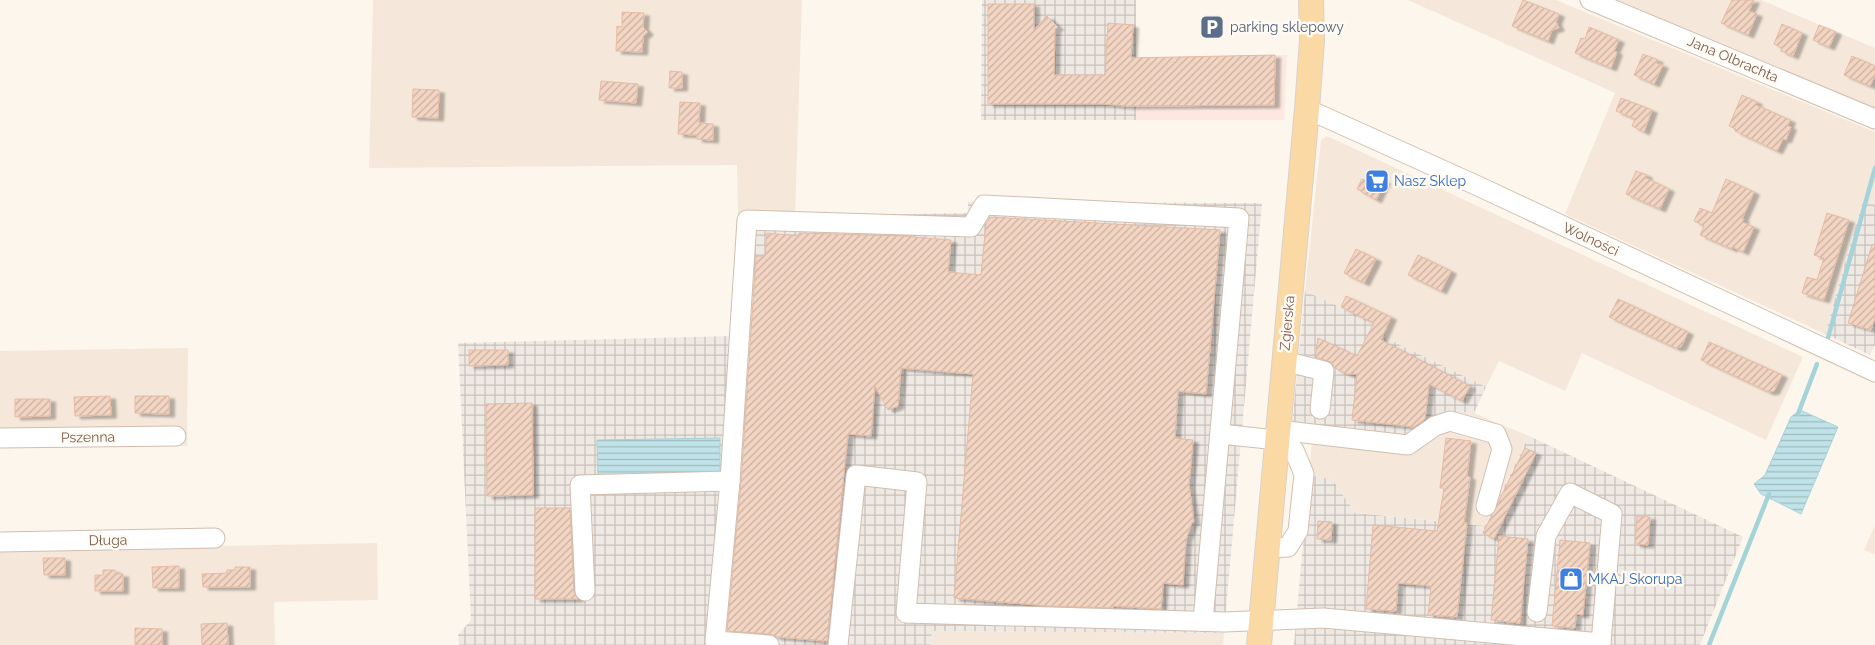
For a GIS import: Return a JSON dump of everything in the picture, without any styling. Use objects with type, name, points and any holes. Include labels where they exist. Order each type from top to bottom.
[{"type":"main road","name":"Zgierska","points":[[1259,645],[1312,40],[1311,0]]},
{"type":"street","name":"Jana Olbrachta","points":[[1590,0],[1875,119]]},
{"type":"street","name":"Wolności","points":[[1306,109],[1478,186],[1875,372]]},
{"type":"street","points":[[769,645],[715,641],[730,481],[747,220],[971,227],[984,205],[1239,218],[1203,621]]},
{"type":"street","points":[[1284,361],[1324,371],[1320,409]]},
{"type":"street","points":[[1220,434],[1277,435],[1408,445],[1435,426],[1450,421],[1496,434],[1502,449],[1486,506]]},
{"type":"street","name":"Pszenna","points":[[0,438],[176,436]]},
{"type":"street","points":[[838,645],[856,475],[918,482],[906,613],[1225,622],[1261,619],[1322,618],[1601,643],[1612,514],[1570,493],[1546,536],[1537,612]]},
{"type":"street","points":[[585,591],[580,485],[730,481]]},
{"type":"street","name":"Długa","points":[[0,542],[215,538]]},
{"type":"shaded area","points":[[373,0],[802,0],[795,216],[738,217],[737,165],[369,168]]},
{"type":"shaded area","points":[[982,0],[1136,0],[1136,120],[981,120]]},
{"type":"shaded area","points":[[1408,0],[1556,0],[1875,132],[1875,205],[1863,200],[1825,334],[1565,214],[1615,93]]},
{"type":"shaded area","points":[[1617,0],[1761,0],[1875,48],[1875,108]]},
{"type":"shaded area","points":[[1287,55],[1284,120],[1136,120],[1136,57]]},
{"type":"shaded area","points":[[1327,136],[1803,357],[1766,440],[1582,353],[1565,391],[1499,361],[1486,387],[1384,337],[1387,329],[1305,291],[1321,140]]},
{"type":"shaded area","points":[[1863,200],[1875,205],[1875,345],[1870,355],[1825,334]]},
{"type":"shaded area","points":[[968,202],[1262,203],[1224,633],[932,631],[931,645],[459,645],[458,635],[471,620],[458,343],[731,336],[738,217],[968,213]]},
{"type":"shaded area","points":[[1305,291],[1387,329],[1384,337],[1486,387],[1474,413],[1442,411],[1416,433],[1390,436],[1292,425]]},
{"type":"shaded area","points":[[188,348],[187,446],[0,446],[0,351]]},
{"type":"shaded area","points":[[1442,411],[1474,413],[1529,436],[1485,526],[1355,513],[1332,479],[1309,475],[1313,427],[1416,433]]},
{"type":"shaded area","points":[[1529,436],[1743,537],[1700,645],[1294,645],[1309,475],[1332,479],[1355,513],[1485,526]]},
{"type":"shaded area","points":[[1875,525],[1875,555],[1864,550]]},
{"type":"shaded area","points":[[377,543],[378,600],[274,602],[275,645],[0,645],[0,550]]},
{"type":"shaded area","points":[[932,631],[1224,633],[1223,645],[931,645]]},
{"type":"water","points":[[1800,410],[1838,427],[1801,514],[1761,494],[1754,484],[1765,475],[1791,417]]},
{"type":"water","points":[[720,438],[720,477],[598,479],[597,440]]},
{"type":"building","points":[[1523,0],[1559,14],[1556,22],[1559,28],[1552,30],[1548,41],[1512,26]]},
{"type":"building","points":[[1732,0],[1754,0],[1749,11],[1757,14],[1748,35],[1721,23]]},
{"type":"building","points":[[988,4],[1034,4],[1034,30],[1047,16],[1058,27],[1055,29],[1054,75],[1105,75],[1108,23],[1133,25],[1131,58],[1275,55],[1274,105],[1127,106],[1103,104],[988,104]]},
{"type":"building","points":[[622,12],[644,13],[643,27],[648,32],[643,36],[642,52],[616,51],[617,26],[622,27]]},
{"type":"building","points":[[1782,24],[1802,33],[1793,56],[1781,51],[1782,48],[1774,44]]},
{"type":"building","points":[[1819,25],[1836,32],[1829,47],[1813,40]]},
{"type":"building","points":[[1589,27],[1619,40],[1614,51],[1617,52],[1611,68],[1575,53],[1581,38],[1585,39]]},
{"type":"building","points":[[1643,54],[1658,60],[1656,63],[1663,65],[1654,84],[1634,75]]},
{"type":"building","points":[[1852,56],[1875,66],[1875,75],[1870,86],[1844,75]]},
{"type":"building","points":[[670,71],[682,72],[682,88],[669,88]]},
{"type":"building","points":[[601,81],[638,84],[636,103],[599,100]]},
{"type":"building","points":[[413,89],[439,90],[438,118],[412,117]]},
{"type":"building","points":[[1742,95],[1757,102],[1756,105],[1790,120],[1788,126],[1791,127],[1786,140],[1783,139],[1777,151],[1735,131],[1736,129],[1729,126]]},
{"type":"building","points":[[1621,98],[1652,110],[1644,132],[1632,126],[1635,119],[1616,111]]},
{"type":"building","points":[[680,102],[700,103],[699,123],[713,124],[713,140],[697,139],[697,135],[678,134]]},
{"type":"building","points":[[1636,171],[1647,175],[1646,178],[1669,189],[1660,209],[1626,194]]},
{"type":"building","points":[[1370,175],[1385,181],[1376,200],[1357,189],[1362,179],[1367,181]]},
{"type":"building","points":[[1726,179],[1754,192],[1742,219],[1744,219],[1742,222],[1754,227],[1743,252],[1700,235],[1704,226],[1694,221],[1700,208],[1712,213]]},
{"type":"building","points":[[1827,213],[1849,220],[1824,300],[1802,293],[1807,277],[1817,280],[1824,258],[1814,255]]},
{"type":"building","points":[[990,217],[1220,230],[1206,394],[1178,391],[1175,438],[1193,440],[1189,485],[1194,522],[1192,522],[1186,540],[1183,585],[1163,583],[1161,609],[1113,606],[1113,608],[1049,606],[954,598],[973,374],[901,368],[898,406],[888,410],[875,386],[871,436],[848,434],[827,641],[727,631],[741,482],[756,256],[765,256],[767,233],[799,236],[799,233],[903,236],[951,240],[948,272],[981,275],[986,224]]},
{"type":"building","points":[[1872,245],[1875,245],[1875,318],[1871,330],[1848,323]]},
{"type":"building","points":[[1356,249],[1376,259],[1364,283],[1344,273]]},
{"type":"building","points":[[1418,255],[1451,271],[1441,291],[1408,275]]},
{"type":"building","points":[[1346,296],[1391,317],[1381,340],[1470,386],[1462,401],[1429,384],[1425,419],[1414,427],[1352,420],[1357,374],[1347,374],[1335,368],[1331,362],[1315,357],[1318,338],[1357,356],[1374,323],[1341,307]]},
{"type":"building","points":[[1618,299],[1688,332],[1681,347],[1676,348],[1609,317]]},
{"type":"building","points":[[1709,342],[1782,375],[1774,391],[1769,392],[1701,360]]},
{"type":"building","points":[[469,350],[508,350],[508,365],[469,366]]},
{"type":"building","points":[[110,396],[111,415],[75,416],[74,397]]},
{"type":"building","points":[[135,396],[169,396],[169,414],[135,413]]},
{"type":"building","points":[[15,399],[50,399],[50,416],[15,417]]},
{"type":"building","points":[[532,403],[533,495],[487,496],[486,404]]},
{"type":"building","points":[[1446,438],[1471,441],[1467,476],[1470,477],[1464,523],[1467,523],[1457,617],[1428,615],[1431,586],[1398,583],[1396,611],[1366,609],[1373,525],[1437,531],[1444,488],[1440,488]]},
{"type":"building","points":[[1525,448],[1536,453],[1494,539],[1483,533]]},
{"type":"building","points":[[535,508],[570,508],[574,592],[578,599],[535,599]]},
{"type":"building","points":[[1637,516],[1650,517],[1648,545],[1635,544]]},
{"type":"building","points":[[1318,521],[1332,522],[1331,540],[1317,539]]},
{"type":"building","points":[[1499,536],[1528,539],[1520,623],[1491,620]]},
{"type":"building","name":"MKAJ Skorupa","points":[[1560,540],[1590,543],[1583,615],[1576,614],[1575,628],[1552,626]]},
{"type":"building","points":[[43,558],[65,558],[65,575],[44,575]]},
{"type":"building","points":[[179,566],[179,588],[153,588],[152,567]]},
{"type":"building","points":[[235,567],[250,567],[250,587],[203,587],[202,574],[227,573],[227,570],[235,570]]},
{"type":"building","points":[[103,570],[115,570],[115,574],[123,574],[123,591],[95,591],[95,575],[103,575]]},
{"type":"building","points":[[227,623],[228,645],[202,645],[201,624]]},
{"type":"building","points":[[135,628],[162,629],[162,645],[135,645]]},
{"type":"waterway","points":[[1828,338],[1875,168]]},
{"type":"waterway","points":[[1798,414],[1817,364]]},
{"type":"waterway","points":[[1709,645],[1769,494]]},
{"type":"place","name":"parking sklepowy","points":[[1212,27]]},
{"type":"place","name":"Nasz Sklep","points":[[1377,181]]},
{"type":"place","name":"MKAJ Skorupa","points":[[1571,579]]}]
